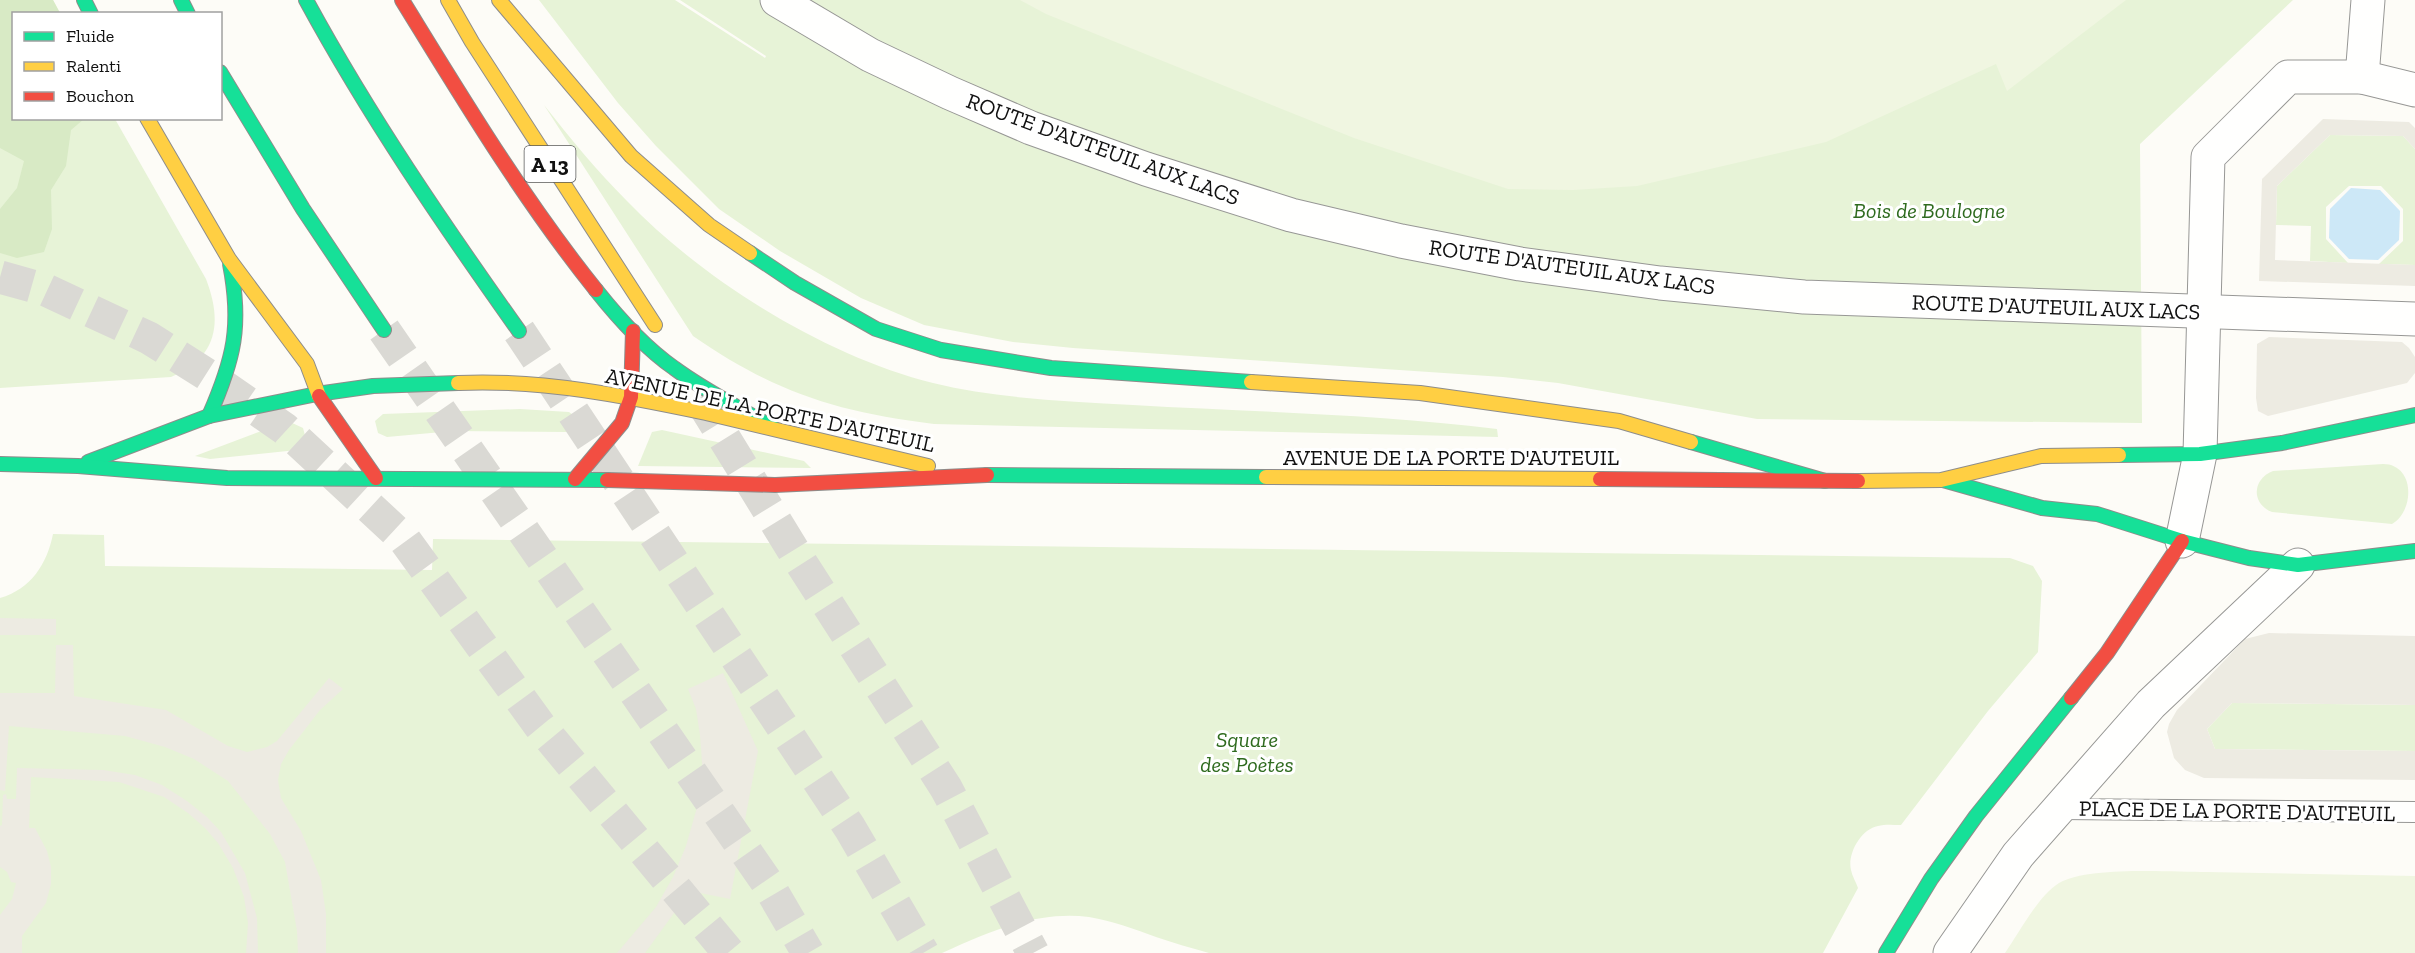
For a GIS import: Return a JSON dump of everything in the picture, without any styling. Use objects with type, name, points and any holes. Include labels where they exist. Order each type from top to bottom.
[{"type":"main road","points":[[306,0],[409,171],[519,331]]},
{"type":"main road","points":[[402,0],[487,138],[557,240],[594,288],[633,331],[674,369],[773,428]]},
{"type":"main road","name":"A 13","points":[[448,0],[471,42],[655,325]]},
{"type":"main road","points":[[499,0],[632,156],[710,225],[795,284],[876,329],[941,350],[1051,368],[1420,393],[1619,421],[1825,481]]},
{"type":"main road","points":[[222,75],[303,208],[384,330]]},
{"type":"main road","points":[[148,120],[229,259],[307,364],[317,394],[376,478]]},
{"type":"main road","points":[[209,417],[227,375],[236,335],[235,284],[229,259]]},
{"type":"main road","points":[[575,479],[622,423],[631,397],[633,331]]},
{"type":"main road","name":"AVENUE DE LA PORTE D'AUTEUIL","points":[[78,466],[209,417],[317,394],[374,386],[498,381],[631,397],[773,428],[961,475]]},
{"type":"main road","points":[[2200,454],[2282,443],[2415,416]]},
{"type":"main road","name":"AVENUE DE LA PORTE D'AUTEUIL","points":[[0,464],[78,466],[227,478],[575,479],[775,485],[961,475],[1825,481],[1941,480],[2041,456],[2200,454]]},
{"type":"main road","name":"AVENUE DE LA PORTE D'AUTEUIL","points":[[1941,480],[2042,508],[2097,514],[2182,541]]},
{"type":"main road","points":[[1886,953],[1931,879],[1976,816],[2107,653],[2182,541],[2248,558],[2298,565],[2415,551]]},
{"type":"street","name":"ROUTE D'AUTEUIL AUX LACS","points":[[777,0],[870,55],[1031,128],[1146,169],[1291,215],[1401,241],[1520,264],[1660,284],[1804,297],[2415,319]]},
{"type":"street","points":[[2362,77],[2368,0]]},
{"type":"street","points":[[2182,541],[2200,454],[2208,157],[2288,77],[2362,77],[2415,90]]},
{"type":"street","points":[[1950,953],[2018,855],[2160,695],[2298,565]]},
{"type":"lane","name":"PLACE DE LA PORTE D'AUTEUIL","points":[[2059,809],[2415,812]]},
{"type":"green space","points":[[0,0],[53,0],[59,12],[12,12],[12,120],[116,120],[206,279],[215,324],[207,349],[198,360],[171,377],[0,388]]},
{"type":"green space","points":[[0,0],[53,0],[59,12],[12,12],[12,120],[83,120],[71,130],[66,166],[51,190],[52,229],[44,252],[17,258],[0,253],[0,209],[17,188],[24,161],[0,148]]},
{"type":"green space","name":"Bois de Boulogne","points":[[539,0],[675,0],[765,58],[766,56],[680,0],[2293,0],[2140,144],[2142,423],[1757,419],[1558,383],[1503,377],[1073,348],[1013,342],[924,325],[861,298],[780,251],[719,209],[656,146],[618,103]]},
{"type":"green space","points":[[1020,0],[2126,0],[2007,91],[1996,64],[1826,142],[1637,186],[1573,190],[1508,189],[1354,138],[1046,14]]},
{"type":"green space","points":[[544,105],[616,190],[658,231],[692,259],[729,287],[809,335],[892,371],[933,383],[1007,396],[1407,420],[1497,429],[1498,437],[934,424],[866,413],[807,397],[751,372],[693,336]]},
{"type":"green space","points":[[2330,135],[2403,136],[2415,149],[2415,265],[2379,264],[2403,241],[2403,209],[2381,186],[2349,186],[2326,207],[2326,239],[2348,263],[2310,261],[2311,226],[2276,225],[2277,186]]},
{"type":"green space","points":[[520,409],[569,412],[577,418],[574,428],[566,432],[453,431],[387,437],[378,433],[375,421],[383,414]]},
{"type":"green space","points":[[288,421],[303,428],[307,443],[297,450],[210,459],[195,456]]},
{"type":"green space","points":[[662,430],[804,461],[811,468],[638,466],[652,432]]},
{"type":"green space","points":[[2383,464],[2394,466],[2401,472],[2408,489],[2405,509],[2400,518],[2392,524],[2272,512],[2260,503],[2258,498],[2258,485],[2266,475],[2273,471]]},
{"type":"green space","name":"Square des Poètes","points":[[53,534],[104,535],[105,566],[432,570],[433,539],[2010,558],[2033,566],[2042,581],[2038,652],[1988,711],[1901,825],[1878,826],[1861,837],[1853,850],[1850,864],[1858,888],[1823,953],[1209,953],[1123,925],[1089,917],[1070,916],[1013,924],[942,953],[0,953],[0,598],[21,588],[36,574],[47,555]]},
{"type":"green space","points":[[2232,703],[2415,705],[2415,751],[2215,749],[2207,729]]},
{"type":"green space","points":[[2130,871],[2415,876],[2415,953],[2005,953],[2029,915],[2051,889],[2059,883],[2089,874]]},
{"type":"shaded area","points":[[2323,119],[2409,122],[2415,128],[2415,149],[2403,136],[2330,135],[2277,186],[2275,260],[2415,265],[2415,286],[2259,281],[2262,179]]},
{"type":"shaded area","points":[[2269,337],[2402,342],[2415,357],[2415,373],[2407,383],[2268,416],[2258,411],[2256,398],[2257,344]]},
{"type":"shaded area","points":[[0,618],[56,619],[56,635],[0,635]]},
{"type":"shaded area","points":[[2269,633],[2415,636],[2415,705],[2232,703],[2207,729],[2215,749],[2415,751],[2415,780],[2204,778],[2185,770],[2174,758],[2167,732],[2177,710],[2245,639]]},
{"type":"shaded area","points":[[56,645],[73,645],[74,696],[166,710],[228,746],[247,752],[267,747],[277,741],[329,678],[343,689],[320,710],[289,750],[281,764],[278,780],[281,798],[301,831],[321,880],[326,914],[326,953],[298,953],[297,931],[285,862],[270,834],[228,781],[194,759],[165,747],[125,736],[9,726],[5,791],[0,790],[0,693],[55,693]]},
{"type":"shaded area","points":[[723,673],[758,751],[730,899],[690,891],[645,953],[617,953],[656,907],[673,877],[686,846],[698,804],[703,776],[700,735],[696,709],[688,689]]},
{"type":"shaded area","points":[[17,768],[103,770],[135,775],[162,785],[187,801],[221,832],[245,873],[257,918],[258,953],[246,953],[248,923],[244,897],[233,868],[218,843],[188,813],[164,797],[119,782],[31,777],[29,828],[35,828],[47,851],[51,867],[51,884],[46,903],[22,936],[22,953],[0,953],[0,915],[12,899],[16,883],[11,882],[7,872],[0,867],[0,826],[2,825],[3,795],[6,794],[7,799],[16,799]]},
{"type":"water","points":[[2351,188],[2380,190],[2400,211],[2399,240],[2378,260],[2349,259],[2329,238],[2330,209]]},
{"type":"tunnel","points":[[0,277],[46,290],[149,338],[209,376],[285,429],[404,539],[540,726],[729,953]]},
{"type":"tunnel","points":[[384,330],[766,881],[808,953]]},
{"type":"tunnel","points":[[519,331],[850,828],[923,953]]},
{"type":"tunnel","points":[[699,397],[798,558],[946,788],[1033,953]]},
{"type":"traffic: fast","points":[[84,0],[90,12]]},
{"type":"traffic: fast","points":[[181,0],[187,12]]},
{"type":"traffic: fast","points":[[306,0],[355,86],[408,169],[519,331]]},
{"type":"traffic: fast","points":[[222,75],[303,209],[384,330]]},
{"type":"traffic: fast","points":[[750,253],[795,283],[876,329],[941,350],[1051,368],[1251,382]]},
{"type":"traffic: fast","points":[[209,416],[225,377],[233,342],[235,306],[230,264]]},
{"type":"traffic: fast","points":[[596,290],[632,332],[663,360],[698,384],[773,428]]},
{"type":"traffic: fast","points":[[88,462],[209,416],[317,394],[373,386],[458,383]]},
{"type":"traffic: fast","points":[[2119,455],[2200,454],[2282,443],[2415,415]]},
{"type":"traffic: fast","points":[[1691,442],[1825,481]]},
{"type":"traffic: fast","points":[[0,464],[78,466],[227,478],[607,480]]},
{"type":"traffic: fast","points":[[987,475],[1266,477]]},
{"type":"traffic: fast","points":[[1943,480],[2042,508],[2097,514],[2182,541],[2249,558],[2298,565],[2415,551]]},
{"type":"traffic: fast","points":[[1886,953],[1931,879],[1976,816],[2071,698]]},
{"type":"traffic: slow","points":[[448,0],[472,42],[655,325]]},
{"type":"traffic: slow","points":[[499,0],[631,156],[709,225],[750,253]]},
{"type":"traffic: slow","points":[[148,120],[229,259],[307,364],[319,396]]},
{"type":"traffic: slow","points":[[458,383],[489,382],[552,386],[614,395],[706,413],[928,466]]},
{"type":"traffic: slow","points":[[1251,382],[1420,393],[1619,421],[1691,442]]},
{"type":"traffic: slow","points":[[1858,481],[1941,480],[2041,456],[2119,455]]},
{"type":"traffic: slow","points":[[1266,477],[1600,479]]},
{"type":"traffic: jam","points":[[402,0],[471,111],[543,220],[596,290]]},
{"type":"traffic: jam","points":[[575,479],[622,423],[631,397],[633,331]]},
{"type":"traffic: jam","points":[[319,396],[376,478]]},
{"type":"traffic: jam","points":[[607,480],[775,485],[987,475]]},
{"type":"traffic: jam","points":[[1600,479],[1858,481]]},
{"type":"traffic: jam","points":[[2071,698],[2107,653],[2182,541]]}]
